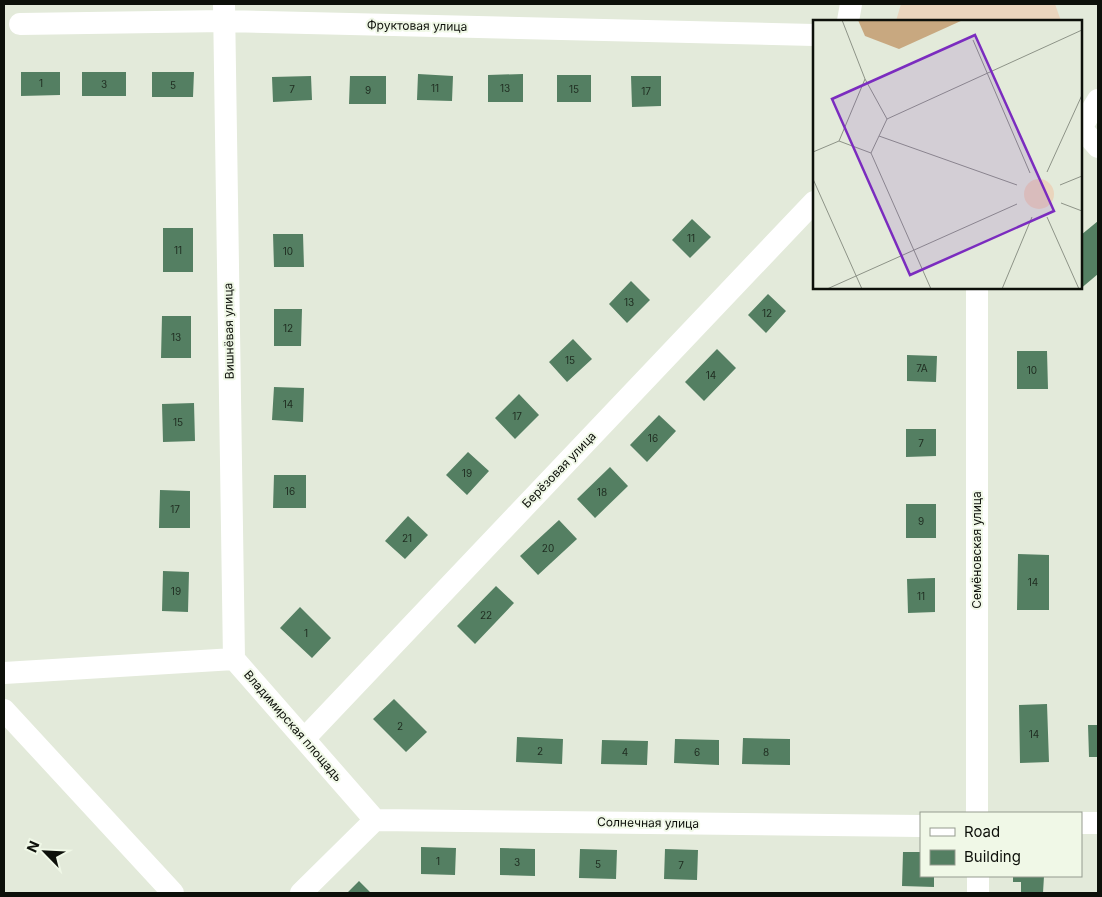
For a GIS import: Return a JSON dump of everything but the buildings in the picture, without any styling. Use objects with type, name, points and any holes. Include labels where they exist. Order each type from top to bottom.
[{"type":"street","points":[[848,20],[851,4]]},
{"type":"street","name":"Фруктовая улица","points":[[20,24],[224,12],[813,35]]},
{"type":"street","name":"Вишнёвая улица","points":[[224,12],[234,659]]},
{"type":"street","points":[[1082,126],[1098,100]]},
{"type":"street","points":[[1082,129],[1098,147]]},
{"type":"street","name":"Берёзовая улица","points":[[304,738],[813,203]]},
{"type":"street","name":"Семёновская улица","points":[[977,289],[977,812]]},
{"type":"street","name":"Владимирская площадь","points":[[4,673],[234,659],[375,820]]},
{"type":"street","points":[[4,710],[173,893]]},
{"type":"street","points":[[301,893],[375,820]]},
{"type":"street","name":"Солнечная улица","points":[[375,820],[920,826]]},
{"type":"street","points":[[1082,823],[1098,823]]},
{"type":"street","points":[[978,877],[978,893]]},
{"type":"shaded area","points":[[901,4],[1055,4],[1061,20],[896,20]]}]
